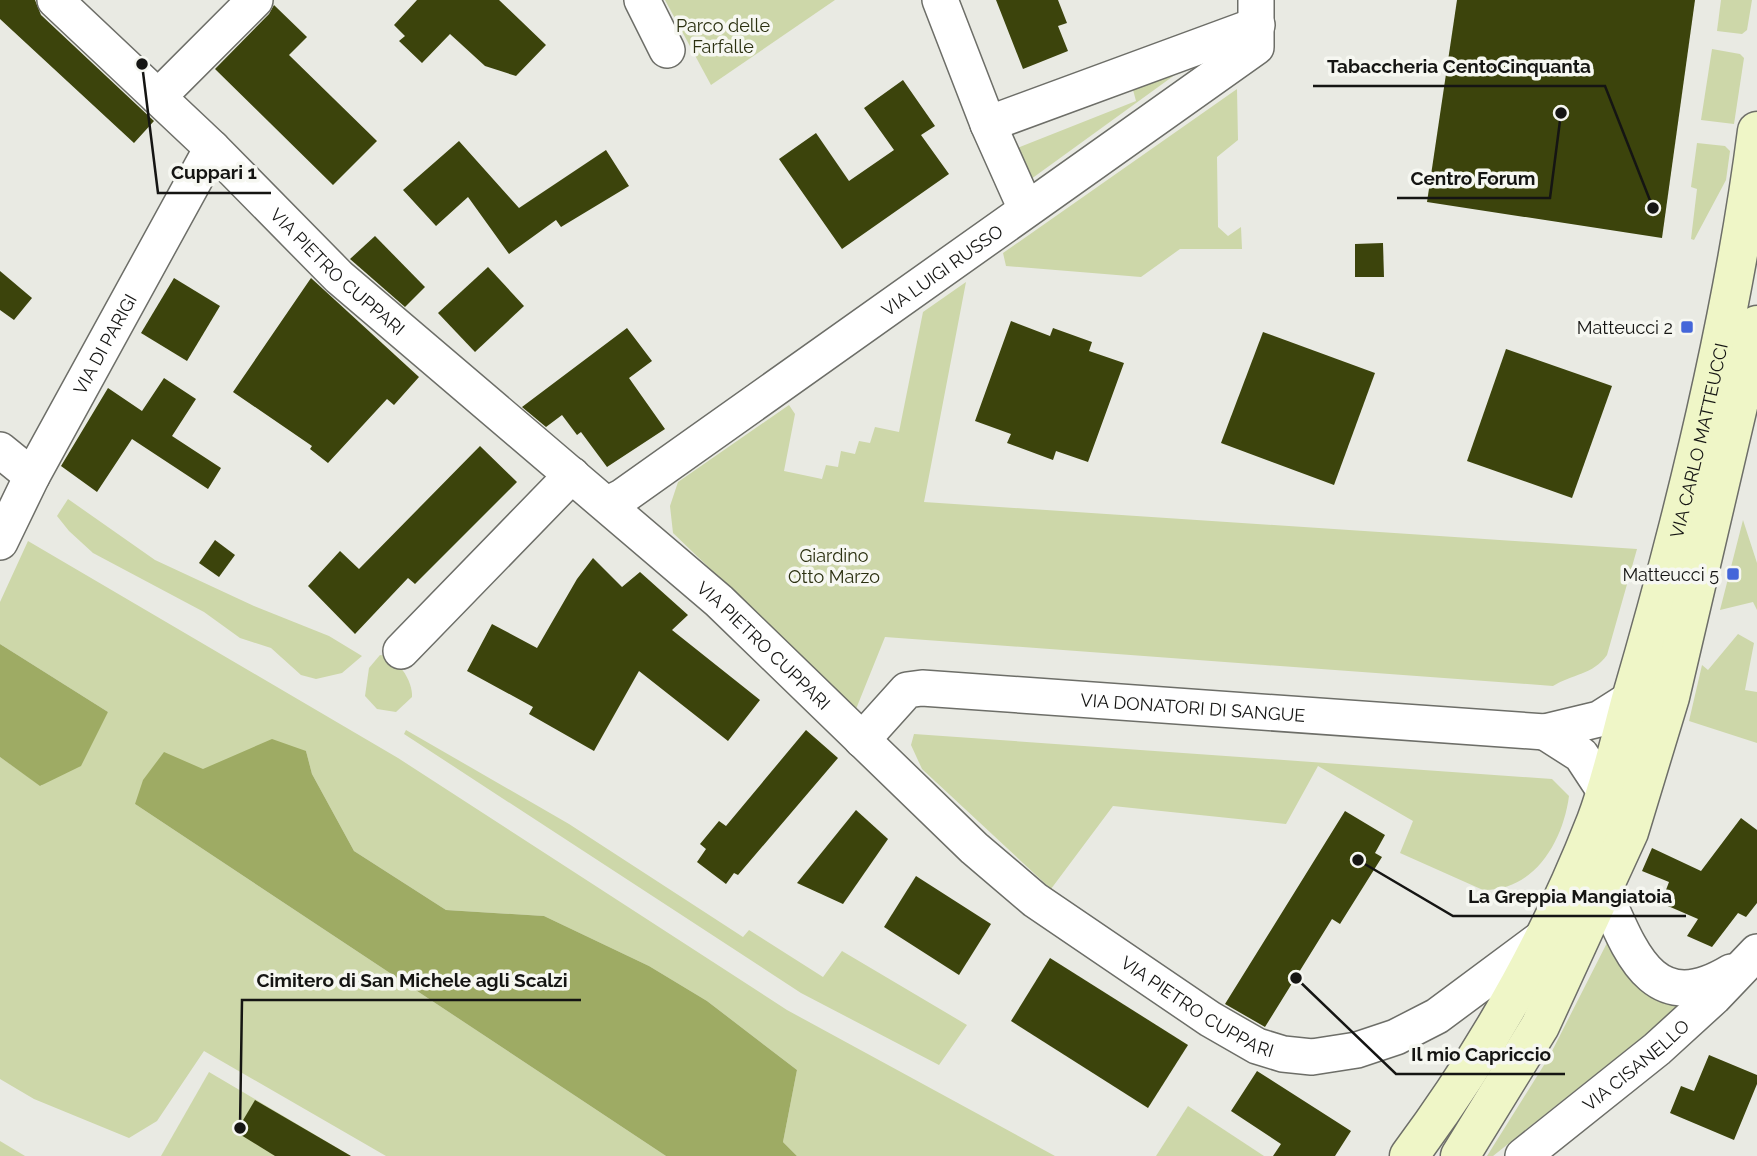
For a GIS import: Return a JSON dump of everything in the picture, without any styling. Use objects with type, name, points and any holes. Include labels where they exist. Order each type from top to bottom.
[{"type":"main road","name":"VIA CARLO MATTEUCCI","points":[[1542,938],[1577,865],[1606,793],[1654,626],[1719,356],[1757,131]]},
{"type":"main road","name":"VIA CARLO MATTEUCCI","points":[[1604,892],[1629,832],[1670,697],[1748,403],[1757,325]]},
{"type":"main road","points":[[1460,1156],[1540,1026],[1604,892]]},
{"type":"main road","points":[[1409,1156],[1479,1053],[1542,938]]},
{"type":"street","name":"VIA PIETRO CUPPARI","points":[[55,0],[212,148],[339,277],[719,601],[954,831],[1035,900],[1180,1000],[1241,1037],[1271,1051],[1312,1057],[1339,1054],[1396,1037],[1437,1016],[1542,938]]},
{"type":"street","points":[[158,97],[255,0]]},
{"type":"street","points":[[642,0],[667,50]]},
{"type":"street","points":[[940,0],[988,124],[1026,209]]},
{"type":"street","name":"VIA LUIGI RUSSO","points":[[608,504],[622,497],[1256,47],[1256,13],[988,124]]},
{"type":"street","name":"VIA DI PARIGI","points":[[0,542],[32,476],[212,148]]},
{"type":"street","points":[[0,450],[32,476]]},
{"type":"street","points":[[401,651],[572,475]]},
{"type":"street","name":"VIA DONATORI DI SANGUE","points":[[862,740],[907,690],[922,688],[1545,732],[1599,719],[1632,698]]},
{"type":"street","name":"VIA DONATORI DI SANGUE","points":[[1545,732],[1581,755],[1606,793]]},
{"type":"street","name":"VIA CISANELLO","points":[[1604,892],[1629,949],[1646,973],[1656,981],[1679,988],[1698,988],[1749,959]]},
{"type":"street","name":"VIA CISANELLO","points":[[1523,1156],[1657,1049],[1714,997],[1749,959]]},
{"type":"green space","name":"Parco delle Farfalle","points":[[665,0],[835,0],[711,85]]},
{"type":"green space","points":[[1721,0],[1752,0],[1747,30],[1742,34],[1717,31]]},
{"type":"green space","points":[[1712,49],[1740,54],[1744,58],[1734,124],[1701,120]]},
{"type":"green space","points":[[1183,69],[1027,182],[1015,149],[1136,101],[1132,86]]},
{"type":"green space","points":[[1237,89],[1238,140],[1217,157],[1218,227],[1228,236],[1241,227],[1242,249],[1180,249],[1141,277],[1006,266],[1003,253]]},
{"type":"green space","points":[[1697,143],[1725,146],[1730,151],[1726,180],[1694,240],[1691,239],[1697,189],[1691,187]]},
{"type":"green space","name":"Giardino Otto Marzo","points":[[966,282],[924,502],[1637,549],[1607,655],[1595,667],[1553,686],[885,637],[856,709],[673,533],[670,506],[678,482],[789,405],[795,414],[784,471],[822,479],[826,465],[838,467],[841,451],[855,454],[859,441],[870,443],[875,427],[899,432],[923,312]]},
{"type":"green space","points":[[68,499],[155,560],[254,606],[329,636],[362,656],[342,673],[316,679],[301,675],[271,648],[240,638],[204,612],[93,553],[57,516]]},
{"type":"green space","points":[[1743,520],[1757,563],[1757,610],[1753,602],[1720,610]]},
{"type":"green space","points":[[28,541],[398,758],[787,1010],[1055,1156],[797,1156],[783,1142],[797,1070],[707,1001],[649,966],[544,916],[446,910],[354,851],[312,774],[306,751],[229,759],[135,804],[666,1156],[386,1156],[204,1051],[157,1121],[129,1138],[34,1099],[0,1079],[0,757],[41,786],[108,712],[0,644],[0,602]]},
{"type":"green space","points":[[1738,634],[1754,643],[1745,690],[1757,692],[1757,743],[1689,721],[1702,665],[1708,670]]},
{"type":"green space","points":[[0,644],[108,712],[81,766],[40,786],[0,757]]},
{"type":"green space","points":[[380,655],[386,656],[403,670],[412,691],[412,697],[396,712],[377,709],[365,696],[369,668]]},
{"type":"green space","points":[[406,730],[569,824],[743,937],[749,930],[823,977],[842,951],[967,1025],[939,1065],[801,993],[404,734]]},
{"type":"green space","points":[[914,734],[1552,779],[1569,796],[1560,830],[1543,860],[1518,882],[1501,888],[1483,890],[1400,853],[1413,821],[1318,766],[1286,824],[1113,806],[1051,889],[922,769],[911,745]]},
{"type":"green space","points":[[272,739],[306,751],[312,774],[354,851],[446,910],[544,916],[649,966],[707,1001],[797,1070],[783,1142],[797,1156],[666,1156],[135,804],[143,780],[164,752],[203,769]]},
{"type":"green space","points":[[1610,937],[1684,1004],[1493,1156],[1487,1156],[1549,1057]]},
{"type":"green space","points":[[209,1072],[351,1156],[161,1156]]},
{"type":"green space","points":[[1188,1106],[1264,1156],[1156,1156]]},
{"type":"green space","points":[[0,1141],[25,1156],[0,1156]]},
{"type":"building","points":[[0,0],[35,0],[41,15],[154,121],[134,143],[0,19]]},
{"type":"building","points":[[417,0],[499,0],[546,45],[516,76],[485,66],[450,34],[422,63],[399,41],[405,36],[394,25]]},
{"type":"building","points":[[996,0],[1058,0],[1067,23],[1058,26],[1068,51],[1023,69]]},
{"type":"building","points":[[1457,0],[1695,0],[1662,238],[1427,202]]},
{"type":"building","points":[[274,5],[307,37],[289,55],[377,141],[333,185],[215,69],[269,14]]},
{"type":"building","points":[[903,80],[935,126],[921,135],[949,174],[842,249],[779,159],[816,133],[849,181],[894,150],[864,108]]},
{"type":"building","points":[[459,141],[519,208],[606,150],[629,186],[561,227],[556,220],[509,254],[468,197],[436,226],[403,190]]},
{"type":"building","points":[[375,236],[425,287],[405,307],[350,259]]},
{"type":"building","points":[[1383,243],[1384,277],[1355,277],[1355,244]]},
{"type":"building","points":[[488,267],[524,306],[475,352],[438,313]]},
{"type":"building","points":[[0,271],[32,298],[14,320],[0,310]]},
{"type":"building","points":[[174,278],[220,306],[187,361],[141,333]]},
{"type":"building","points":[[311,278],[419,377],[394,405],[387,399],[328,463],[310,449],[312,446],[233,392]]},
{"type":"building","points":[[1011,321],[1050,336],[1053,328],[1092,342],[1089,351],[1124,363],[1088,462],[1056,451],[1053,460],[1007,443],[1011,434],[975,421]]},
{"type":"building","points":[[627,328],[652,361],[629,378],[665,429],[607,467],[581,432],[577,435],[562,415],[546,427],[522,407]]},
{"type":"building","points":[[1263,332],[1375,373],[1334,485],[1221,443]]},
{"type":"building","points":[[1506,349],[1612,386],[1572,498],[1467,461]]},
{"type":"building","points":[[164,378],[196,399],[172,436],[221,468],[208,489],[132,439],[97,492],[61,466],[108,388],[142,411]]},
{"type":"building","points":[[480,446],[517,482],[415,584],[408,578],[355,634],[308,586],[340,551],[359,569]]},
{"type":"building","points":[[215,540],[235,555],[219,577],[199,563]]},
{"type":"building","points":[[593,558],[622,587],[640,572],[688,615],[672,630],[760,700],[728,741],[639,671],[594,751],[529,714],[533,707],[467,671],[492,624],[537,648],[577,579]]},
{"type":"building","points":[[806,730],[838,758],[738,875],[734,873],[726,884],[697,862],[706,849],[700,844],[719,821],[726,826]]},
{"type":"building","points":[[856,810],[888,839],[843,904],[797,883]]},
{"type":"building","points":[[1345,811],[1385,835],[1375,853],[1382,857],[1340,924],[1332,919],[1265,1027],[1225,1004]]},
{"type":"building","points":[[1741,818],[1757,830],[1757,903],[1746,917],[1738,913],[1712,947],[1687,936],[1698,919],[1661,903],[1669,882],[1642,871],[1652,848],[1701,871]]},
{"type":"building","points":[[916,876],[991,924],[959,975],[884,927]]},
{"type":"building","points":[[1050,958],[1188,1045],[1148,1108],[1011,1021]]},
{"type":"building","points":[[1709,1055],[1757,1075],[1757,1084],[1734,1140],[1670,1113],[1681,1086],[1694,1091]]},
{"type":"building","points":[[1257,1071],[1351,1131],[1335,1156],[1273,1156],[1281,1144],[1231,1111]]},
{"type":"building","points":[[255,1100],[351,1156],[275,1156],[236,1132]]},
{"type":"place","name":"Cuppari 1","points":[[142,64]]},
{"type":"place","name":"Centro Forum","points":[[1561,113]]},
{"type":"place","name":"Tabaccheria CentoCinquanta","points":[[1653,208]]},
{"type":"place","name":"Matteucci 2","points":[[1687,327]]},
{"type":"place","name":"Matteucci 5","points":[[1733,574]]},
{"type":"place","name":"La Greppia Mangiatoia","points":[[1358,860]]},
{"type":"place","name":"Il mio Capriccio","points":[[1296,978]]},
{"type":"place","name":"Cimitero di San Michele agli Scalzi","points":[[240,1128]]}]
